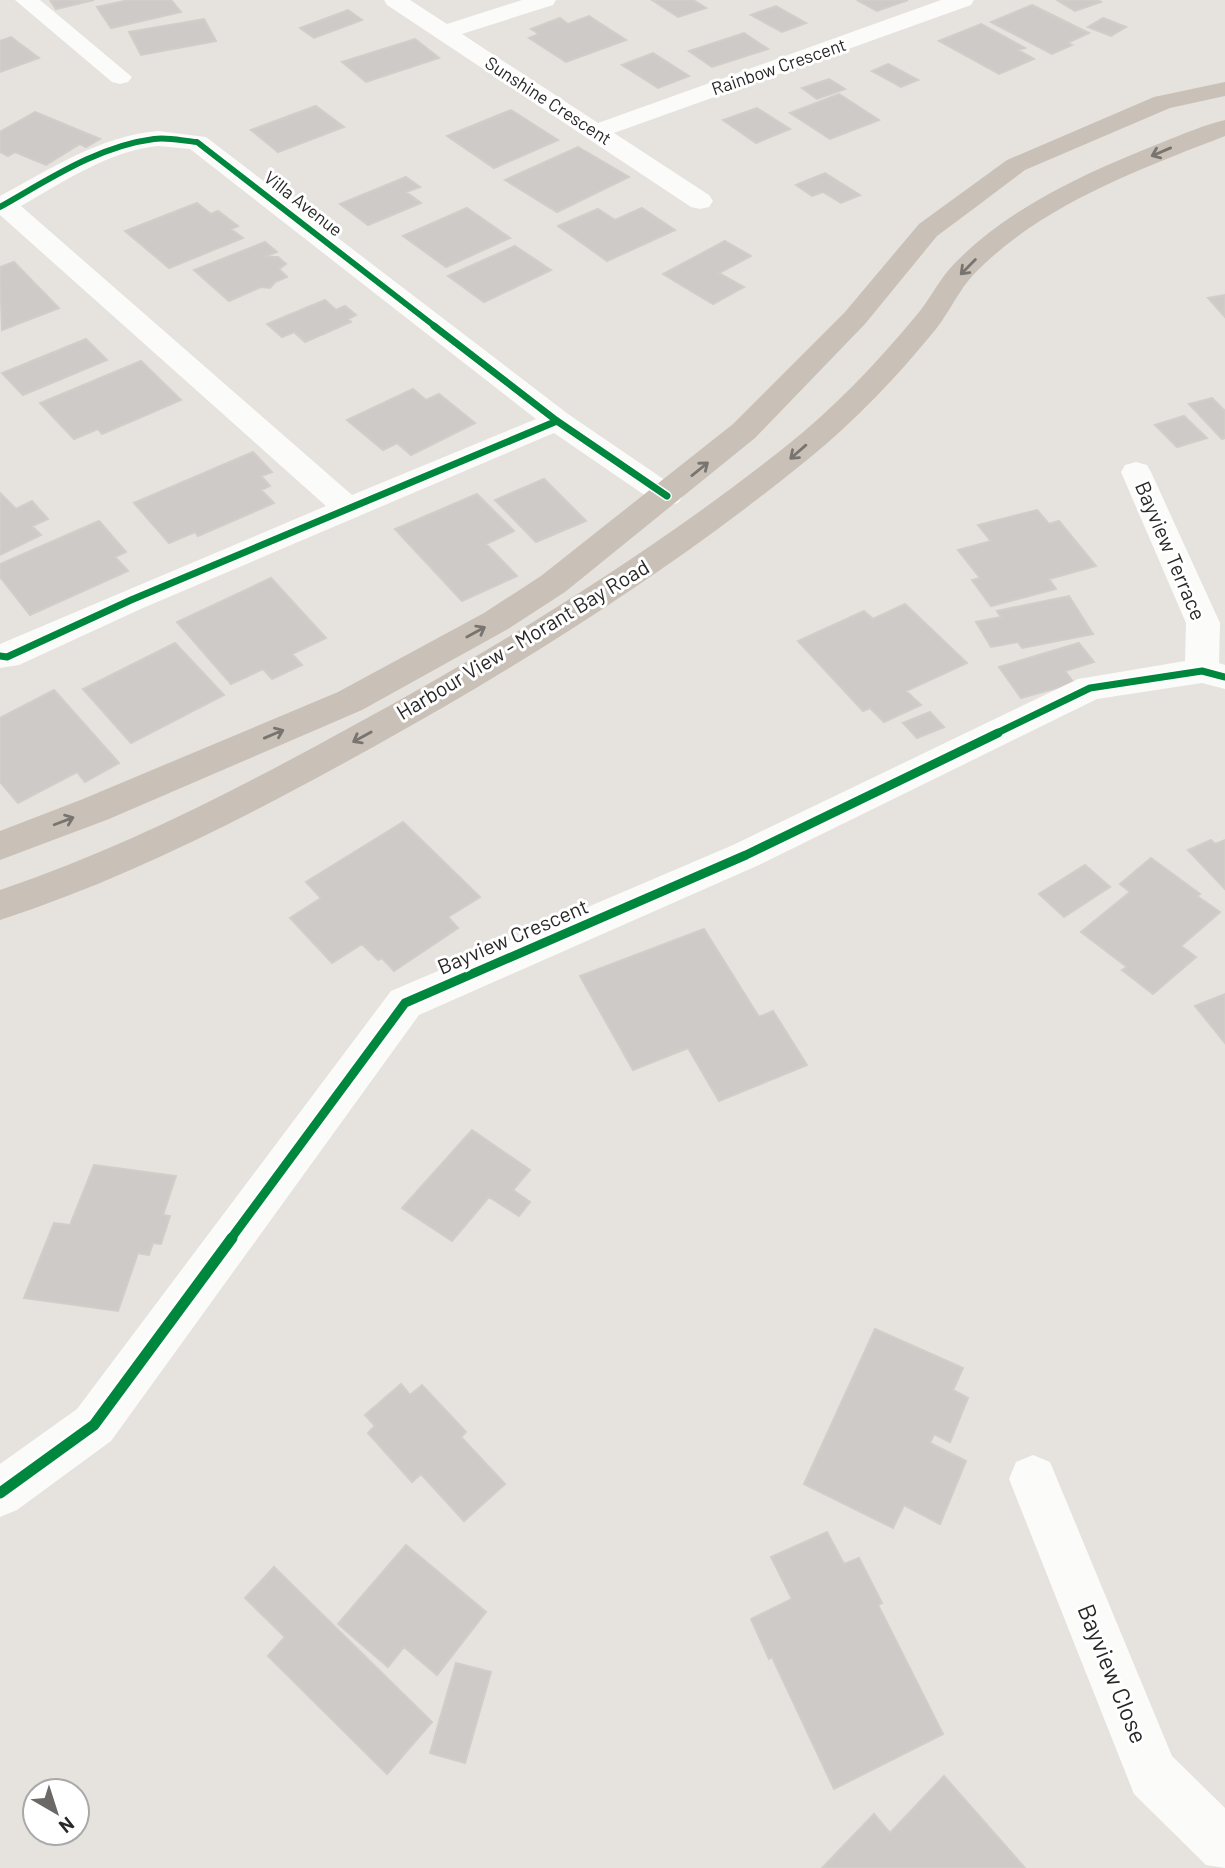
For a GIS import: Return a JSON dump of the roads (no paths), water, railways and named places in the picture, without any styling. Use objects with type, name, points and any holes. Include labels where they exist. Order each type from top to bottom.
[{"type":"highway","name":"Harbour View - Morant Bay Road","points":[[0,905],[83,876],[206,821],[452,687],[576,614],[684,541],[797,453],[807,407],[855,318],[928,230],[1017,165],[1163,102],[1225,89]]},
{"type":"highway","name":"Harbour View - Morant Bay Road","points":[[0,846],[96,809],[350,701],[496,621],[553,584],[667,496],[744,431],[878,378],[930,318],[964,269],[1016,226],[1078,189],[1162,151],[1225,127]]},
{"type":"street","points":[[26,0],[120,77]]},
{"type":"street","name":"Sunshine Crescent","points":[[395,0],[700,201]]},
{"type":"street","points":[[444,32],[545,0]]},
{"type":"street","name":"Rainbow Crescent","points":[[595,132],[963,0]]},
{"type":"street","name":"Villa Avenue","points":[[2,206],[90,158],[122,146],[156,138],[197,142],[557,421],[667,496]]},
{"type":"street","points":[[2,206],[348,509]]},
{"type":"street","points":[[0,656],[6,657],[131,600],[557,421]]},
{"type":"street","name":"Bayview Terrace","points":[[1136,472],[1203,623],[1214,674]]},
{"type":"street","name":"Bayview Crescent","points":[[0,1493],[94,1425],[405,1003],[747,855],[1090,688],[1214,674]]},
{"type":"street","name":"Bayview Close","points":[[1032,1479],[1153,1775],[1225,1846]]}]
